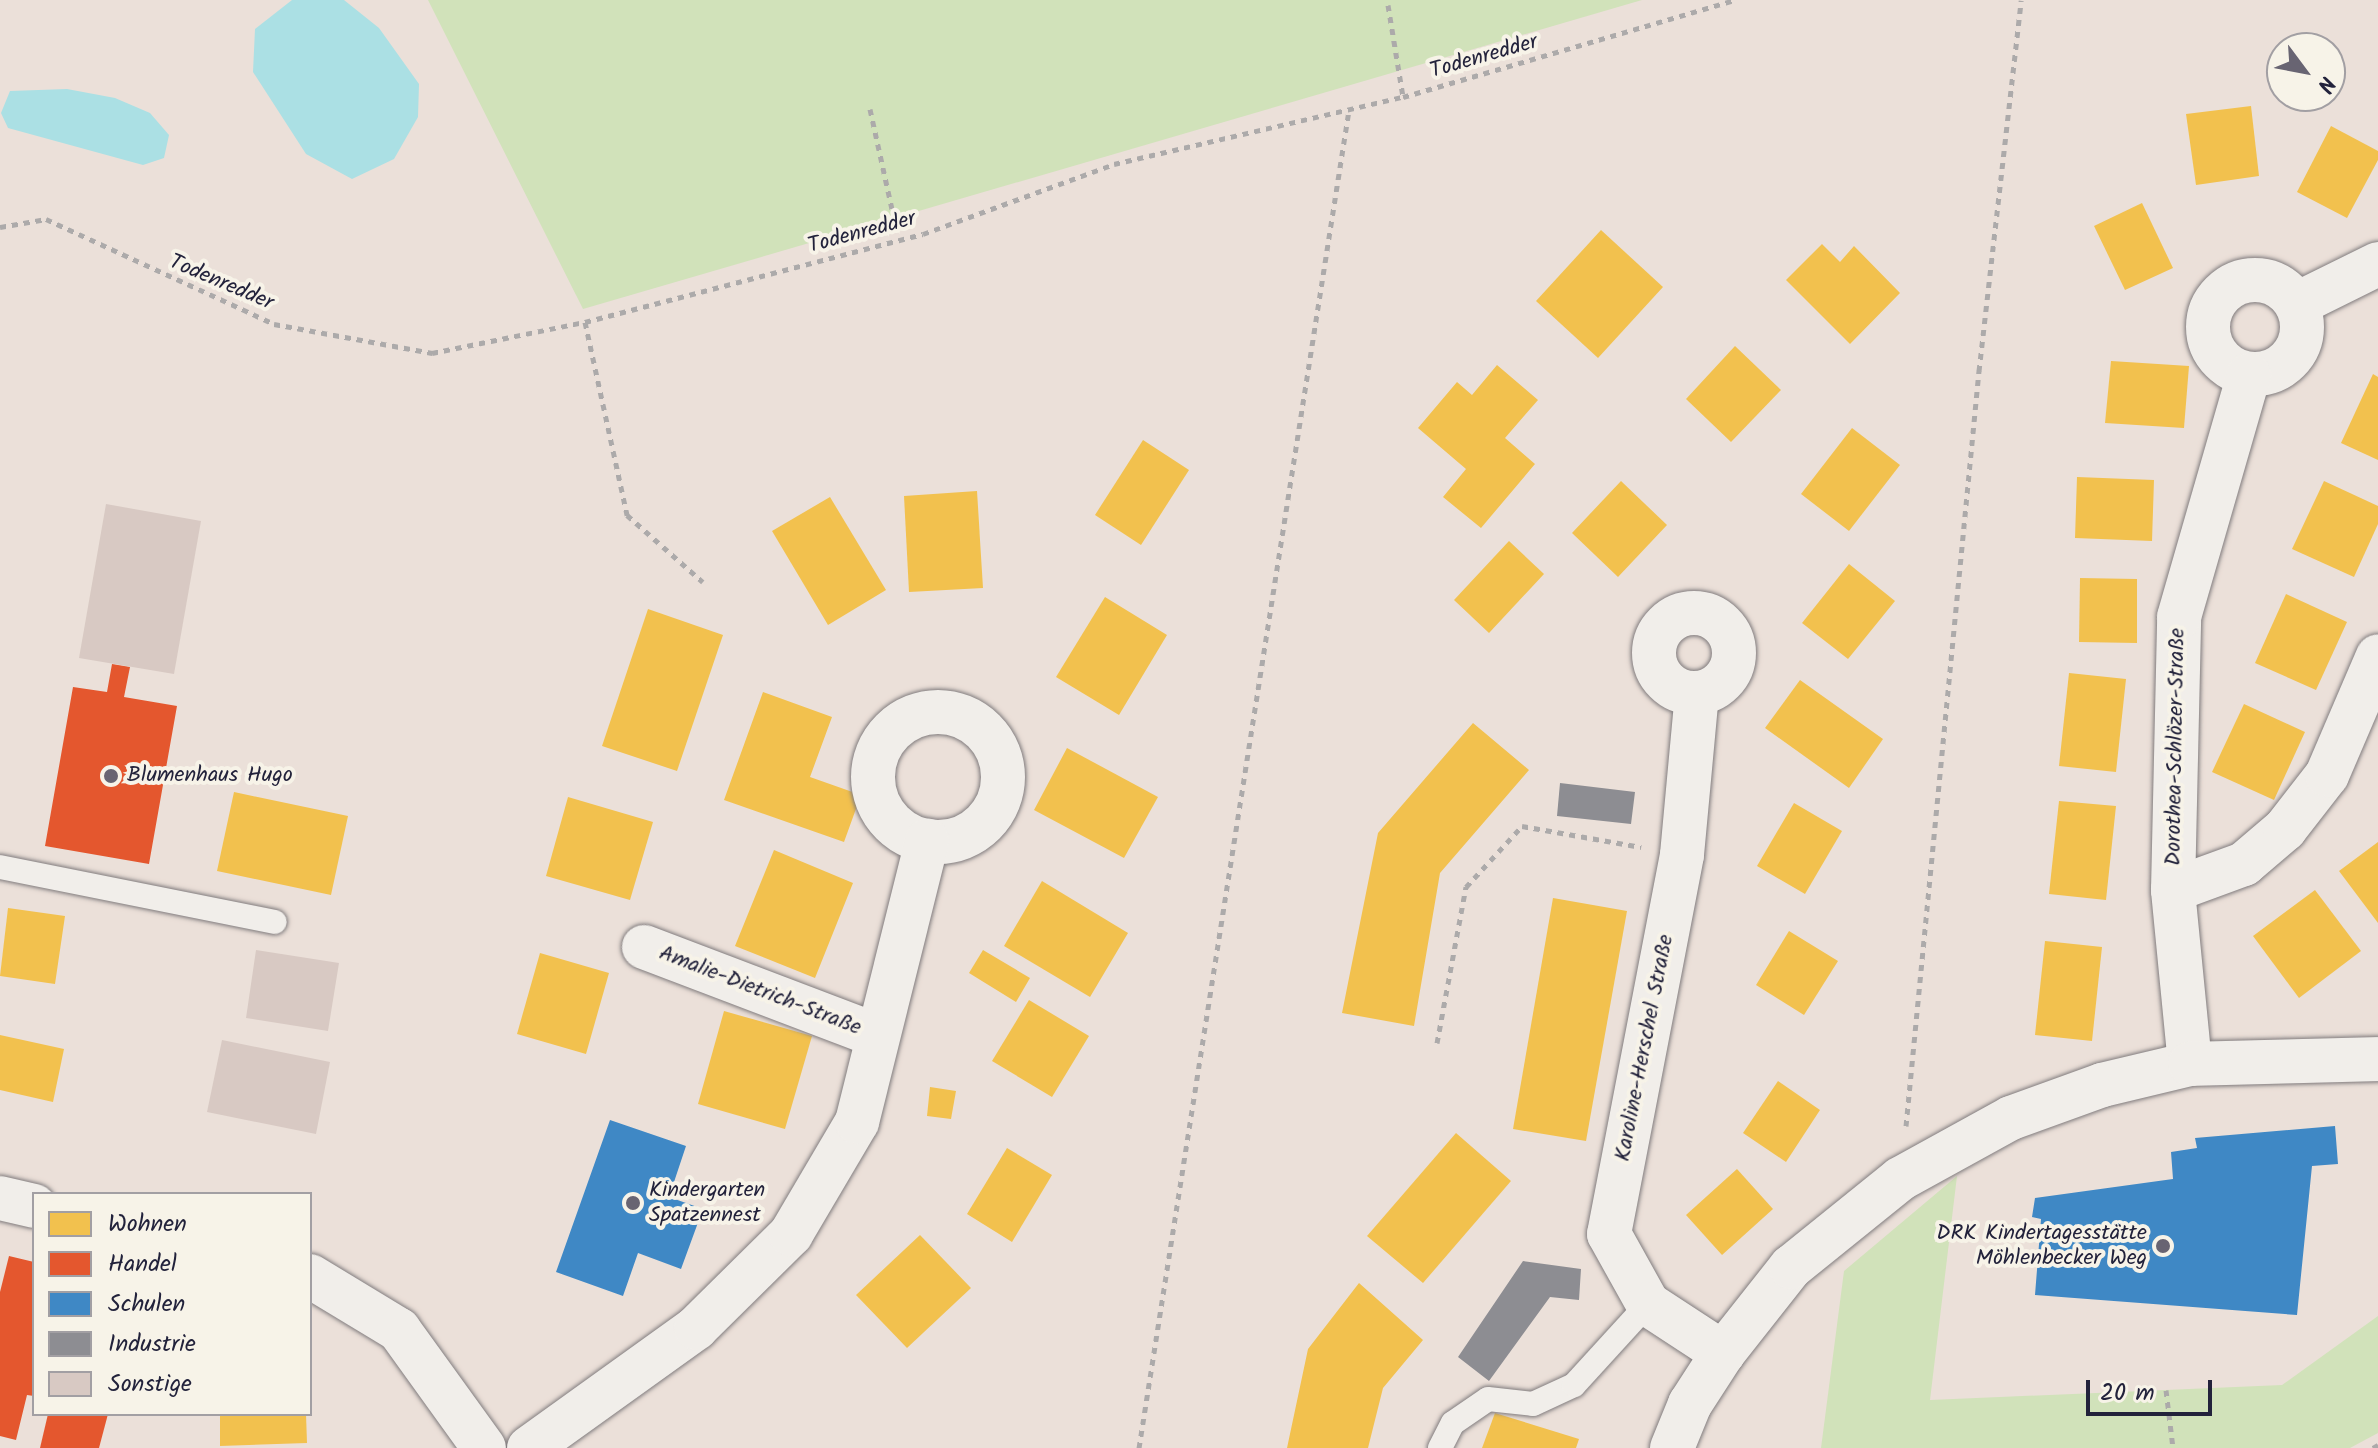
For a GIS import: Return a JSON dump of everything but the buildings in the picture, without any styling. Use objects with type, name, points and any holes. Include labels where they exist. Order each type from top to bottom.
[{"type":"street","points":[[2297,304],[2378,264]]},
{"type":"street","points":[[2261,280],[2275,284],[2297,304],[2302,318],[2298,347],[2278,369],[2249,375],[2220,360],[2211,346],[2210,314],[2217,299],[2244,281],[2261,280]]},
{"type":"street","name":"Dorothea-Schlözer-Straße","points":[[2190,1064],[2173,890],[2179,617],[2249,375]]},
{"type":"street","name":"Dorothea-Schlözer-Straße","points":[[2173,890],[2244,864],[2285,829],[2327,775],[2378,656]]},
{"type":"street","name":"Karoline-Herschel Straße","points":[[1697,693],[1682,855],[1609,1234],[1648,1304],[1723,1353]]},
{"type":"street","name":"Amalie-Dietrich-Straße","points":[[529,1448],[696,1328],[791,1234],[857,1122],[876,1035],[927,841]]},
{"type":"street","name":"Amalie-Dietrich-Straße","points":[[644,947],[876,1035]]},
{"type":"street","points":[[1672,1448],[1690,1404],[1723,1353],[1791,1267],[1900,1179],[2011,1118],[2102,1085],[2190,1064],[2378,1059]]},
{"type":"street","points":[[0,1198],[32,1206]]},
{"type":"street","points":[[312,1277],[399,1330],[484,1448]]},
{"type":"lane","points":[[0,867],[275,922]]},
{"type":"lane","points":[[1440,1448],[1453,1423],[1488,1399],[1533,1404],[1574,1385],[1648,1304]]},
{"type":"path","name":"Todenredder","points":[[0,227],[46,219],[274,324],[432,353],[585,322],[923,234],[1114,164],[1403,97],[1735,0]]},
{"type":"path","points":[[1900,1179],[2021,0]]},
{"type":"path","points":[[1388,5],[1403,97]]},
{"type":"path","points":[[870,109],[894,218]]},
{"type":"path","points":[[1139,1448],[1349,110]]},
{"type":"path","points":[[585,322],[627,515],[703,582]]},
{"type":"path","points":[[1437,1043],[1466,887],[1522,826],[1682,855]]},
{"type":"path","points":[[2166,1390],[2173,1448]]},
{"type":"path","points":[[2373,1448],[2378,1445]]},
{"type":"green space","points":[[428,0],[1642,0],[583,309]]},
{"type":"green space","points":[[1957,1176],[1930,1400],[2282,1385],[2378,1316],[2378,1433],[2350,1448],[1821,1448],[1844,1271]]},
{"type":"water","points":[[292,0],[344,0],[379,28],[419,84],[418,117],[394,159],[352,179],[306,154],[253,72],[255,29]]},
{"type":"water","points":[[67,89],[115,98],[150,113],[169,135],[164,158],[143,165],[8,128],[1,113],[10,91]]},
{"type":"place","name":"Blumenhaus Hugo","points":[[111,776]]},
{"type":"place","name":"Kindergarten Spatzennest","points":[[633,1203]]},
{"type":"place","name":"DRK Kindertagesstätte Möhlenbecker Weg","points":[[2163,1246]]}]
